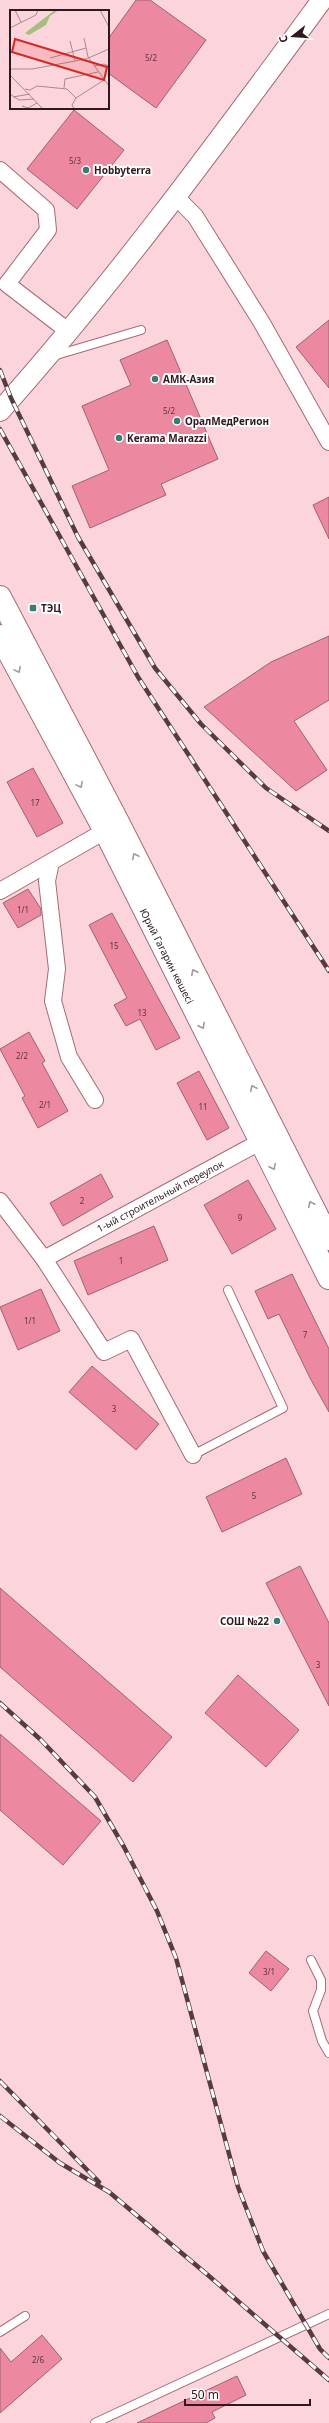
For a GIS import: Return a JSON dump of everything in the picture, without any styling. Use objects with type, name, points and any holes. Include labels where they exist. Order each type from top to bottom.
[{"type":"main road","name":"Юрий Гагарин көшесі","points":[[0,597],[118,822],[268,1138],[329,1278]]},
{"type":"main road","name":"Юрий Гагарин көшесі","points":[[0,636],[268,1138],[329,1238]]},
{"type":"street","points":[[0,411],[46,358],[176,198],[322,0]]},
{"type":"street","points":[[0,170],[46,210],[48,230],[7,284],[68,331]]},
{"type":"street","points":[[176,198],[196,216],[266,330],[329,442]]},
{"type":"street","points":[[0,892],[105,831]]},
{"type":"street","points":[[51,862],[47,881],[57,969],[53,1001],[69,1057],[95,1100]]},
{"type":"street","name":"1-ый строительный переулок","points":[[44,1259],[268,1138]]},
{"type":"street","points":[[0,1201],[44,1259],[104,1352],[131,1339],[193,1455]]},
{"type":"lane","points":[[46,358],[140,330]]},
{"type":"lane","points":[[193,1455],[283,1408],[228,1290]]},
{"type":"lane","points":[[311,1960],[321,1980],[321,1990],[313,2011],[322,2041],[329,2053]]},
{"type":"lane","points":[[95,2423],[329,2314]]},
{"type":"lane","points":[[0,2332],[24,2316]]},
{"type":"building","points":[[136,0],[150,0],[206,40],[156,108],[109,74],[109,38]]},
{"type":"building","points":[[74,110],[124,150],[77,209],[27,169]]},
{"type":"building","points":[[329,320],[329,388],[296,347]]},
{"type":"building","points":[[167,340],[218,459],[161,484],[166,495],[90,528],[72,486],[109,470],[82,406],[131,385],[120,360]]},
{"type":"building","points":[[329,497],[329,539],[313,505]]},
{"type":"building","points":[[329,636],[329,700],[294,721],[327,770],[296,791],[204,707],[271,662]]},
{"type":"building","points":[[33,768],[63,823],[37,837],[7,782]]},
{"type":"building","points":[[28,889],[41,909],[41,915],[18,928],[3,903]]},
{"type":"building","points":[[112,913],[180,1038],[156,1050],[140,1019],[126,1026],[114,1005],[127,998],[89,925]]},
{"type":"building","points":[[29,1032],[45,1061],[42,1063],[68,1111],[38,1128],[22,1098],[25,1096],[0,1049]]},
{"type":"building","points":[[199,1071],[229,1128],[207,1140],[177,1083]]},
{"type":"building","points":[[101,1174],[113,1197],[63,1226],[50,1203]]},
{"type":"building","points":[[248,1180],[276,1229],[232,1254],[204,1205]]},
{"type":"building","points":[[154,1226],[168,1260],[88,1295],[74,1261]]},
{"type":"building","points":[[292,1274],[329,1349],[329,1412],[310,1378],[279,1314],[268,1319],[255,1291]]},
{"type":"building","points":[[41,1289],[60,1331],[18,1350],[0,1307]]},
{"type":"building","points":[[92,1366],[159,1424],[136,1450],[69,1392]]},
{"type":"building","points":[[286,1458],[302,1494],[222,1532],[206,1497]]},
{"type":"building","points":[[300,1566],[329,1623],[329,1706],[266,1583]]},
{"type":"building","points":[[0,1588],[172,1737],[133,1782],[0,1667]]},
{"type":"building","points":[[238,1675],[299,1730],[266,1767],[205,1713]]},
{"type":"building","points":[[0,1734],[101,1821],[63,1865],[0,1810]]},
{"type":"building","points":[[266,1951],[289,1969],[271,1991],[249,1973]]},
{"type":"building","points":[[42,2335],[62,2359],[0,2413],[0,2348],[11,2362]]},
{"type":"building","points":[[237,2376],[246,2395],[212,2412],[215,2418],[206,2423],[137,2423]]},
{"type":"railway","points":[[0,370],[11,398],[78,537],[155,668],[201,724],[266,788],[329,831]]},
{"type":"railway","points":[[0,429],[138,677],[329,971]]},
{"type":"railway","points":[[0,1703],[41,1740],[95,1797],[124,1847],[157,1911],[176,1958],[238,2187],[263,2251],[320,2349],[329,2358]]},
{"type":"railway","points":[[0,2081],[99,2182]]},
{"type":"railway","points":[[0,2116],[60,2163],[109,2192],[329,2380]]},
{"type":"place","name":"Hobbyterra","points":[[86,170]]},
{"type":"place","name":"АМК-Азия","points":[[155,379]]},
{"type":"place","name":"ОралМедРегион","points":[[177,421]]},
{"type":"place","name":"Kerama Marazzi","points":[[119,438]]},
{"type":"place","name":"ТЭЦ","points":[[33,608]]},
{"type":"place","name":"СОШ №22","points":[[277,1621]]}]
